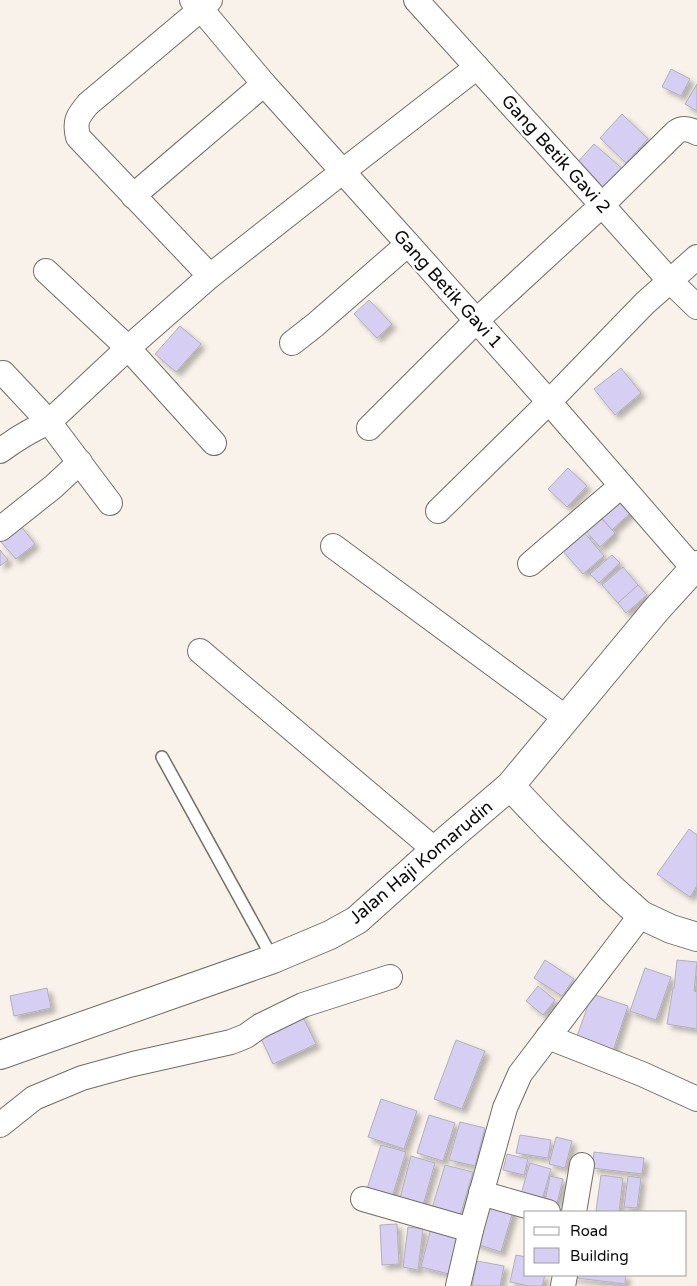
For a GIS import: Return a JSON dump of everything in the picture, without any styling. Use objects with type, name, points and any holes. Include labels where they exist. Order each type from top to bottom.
[{"type":"street","name":"Gang Betik Gavi 2","points":[[416,0],[670,281],[697,307]]},
{"type":"street","points":[[201,3],[88,104],[76,122],[76,129],[78,137],[210,276]]},
{"type":"street","name":"Gang Betik Gavi 1","points":[[201,3],[264,84],[695,567]]},
{"type":"street","points":[[0,451],[18,437],[49,422],[128,348],[210,276],[477,67]]},
{"type":"street","points":[[133,196],[264,84]]},
{"type":"street","points":[[369,428],[476,321],[602,205],[676,132],[684,129],[697,134]]},
{"type":"street","points":[[292,343],[408,244]]},
{"type":"street","points":[[438,511],[549,402],[645,303],[697,257]]},
{"type":"street","points":[[46,271],[128,348],[214,443]]},
{"type":"street","points":[[3,373],[49,422],[110,503]]},
{"type":"street","points":[[0,528],[53,487],[80,462]]},
{"type":"street","points":[[530,564],[621,486]]},
{"type":"street","points":[[333,546],[566,718]]},
{"type":"street","name":"Jalan Haji Komarudin","points":[[0,1055],[273,959],[330,935],[357,920],[510,786],[656,610],[695,567]]},
{"type":"street","points":[[200,651],[435,850]]},
{"type":"street","points":[[510,786],[552,830],[641,915],[671,929],[697,938]]},
{"type":"street","points":[[458,1286],[481,1193],[505,1108],[512,1090],[520,1074],[548,1036],[641,915]]},
{"type":"street","points":[[0,1125],[34,1098],[82,1078],[133,1064],[231,1042],[246,1036],[260,1026],[303,1005],[390,977]]},
{"type":"street","points":[[548,1036],[642,1074],[697,1099]]},
{"type":"street","points":[[574,1211],[582,1165]]},
{"type":"street","points":[[481,1193],[544,1211]]},
{"type":"street","points":[[363,1199],[471,1230]]},
{"type":"lane","points":[[162,757],[273,959]]},
{"type":"building","points":[[671,69],[690,79],[681,96],[662,87]]},
{"type":"building","points":[[697,84],[697,111],[685,104]]},
{"type":"building","points":[[622,114],[648,139],[626,163],[600,138]]},
{"type":"building","points":[[594,144],[625,171],[606,191],[576,164]]},
{"type":"building","points":[[369,300],[392,324],[377,338],[354,314]]},
{"type":"building","points":[[180,326],[201,344],[176,372],[155,354]]},
{"type":"building","points":[[621,368],[641,393],[615,415],[594,389]]},
{"type":"building","points":[[568,468],[587,486],[567,507],[548,489]]},
{"type":"building","points":[[627,494],[638,506],[612,530],[601,517]]},
{"type":"building","points":[[599,516],[615,533],[600,547],[584,529]]},
{"type":"building","points":[[20,525],[35,544],[16,559],[0,541]]},
{"type":"building","points":[[583,531],[604,556],[583,574],[561,549]]},
{"type":"building","points":[[0,550],[8,560],[0,566]]},
{"type":"building","points":[[612,555],[620,563],[599,583],[590,574]]},
{"type":"building","points":[[623,567],[638,585],[618,603],[602,585]]},
{"type":"building","points":[[638,585],[647,595],[626,613],[618,603]]},
{"type":"building","points":[[689,829],[697,835],[697,886],[690,897],[657,874]]},
{"type":"building","points":[[545,960],[574,979],[562,996],[534,978]]},
{"type":"building","points":[[677,960],[697,962],[694,991],[697,992],[697,1029],[667,1024]]},
{"type":"building","points":[[645,968],[671,977],[656,1020],[630,1011]]},
{"type":"building","points":[[538,986],[555,1000],[543,1015],[526,1001]]},
{"type":"building","points":[[47,988],[51,1008],[14,1016],[10,996]]},
{"type":"building","points":[[592,994],[628,1006],[613,1051],[576,1039]]},
{"type":"building","points":[[301,1013],[316,1044],[273,1064],[258,1032]]},
{"type":"building","points":[[456,1040],[485,1051],[462,1109],[434,1099]]},
{"type":"building","points":[[381,1099],[417,1111],[404,1149],[368,1137]]},
{"type":"building","points":[[429,1115],[455,1123],[443,1161],[417,1153]]},
{"type":"building","points":[[460,1122],[485,1128],[475,1166],[449,1160]]},
{"type":"building","points":[[520,1135],[551,1140],[548,1158],[516,1153]]},
{"type":"building","points":[[556,1137],[572,1141],[565,1168],[549,1164]]},
{"type":"building","points":[[381,1145],[406,1152],[392,1197],[367,1189]]},
{"type":"building","points":[[594,1152],[644,1158],[642,1174],[592,1168]]},
{"type":"building","points":[[507,1154],[528,1159],[524,1175],[503,1170]]},
{"type":"building","points":[[411,1156],[435,1163],[422,1209],[399,1202]]},
{"type":"building","points":[[530,1163],[551,1169],[542,1200],[521,1194]]},
{"type":"building","points":[[445,1165],[473,1172],[458,1223],[430,1215]]},
{"type":"building","points":[[601,1175],[623,1178],[619,1211],[596,1211]]},
{"type":"building","points":[[550,1176],[563,1179],[557,1203],[545,1201]]},
{"type":"building","points":[[628,1176],[641,1178],[637,1208],[624,1207]]},
{"type":"building","points":[[486,1199],[514,1208],[501,1252],[473,1243]]},
{"type":"building","points":[[397,1224],[399,1264],[382,1265],[380,1225]]},
{"type":"building","points":[[432,1224],[464,1233],[453,1275],[421,1267]]},
{"type":"building","points":[[408,1227],[423,1229],[418,1270],[403,1267]]},
{"type":"building","points":[[516,1255],[524,1257],[524,1276],[545,1276],[542,1286],[529,1286],[510,1282]]},
{"type":"building","points":[[477,1261],[504,1266],[500,1286],[472,1286]]},
{"type":"building","points":[[569,1276],[626,1276],[625,1284]]}]
